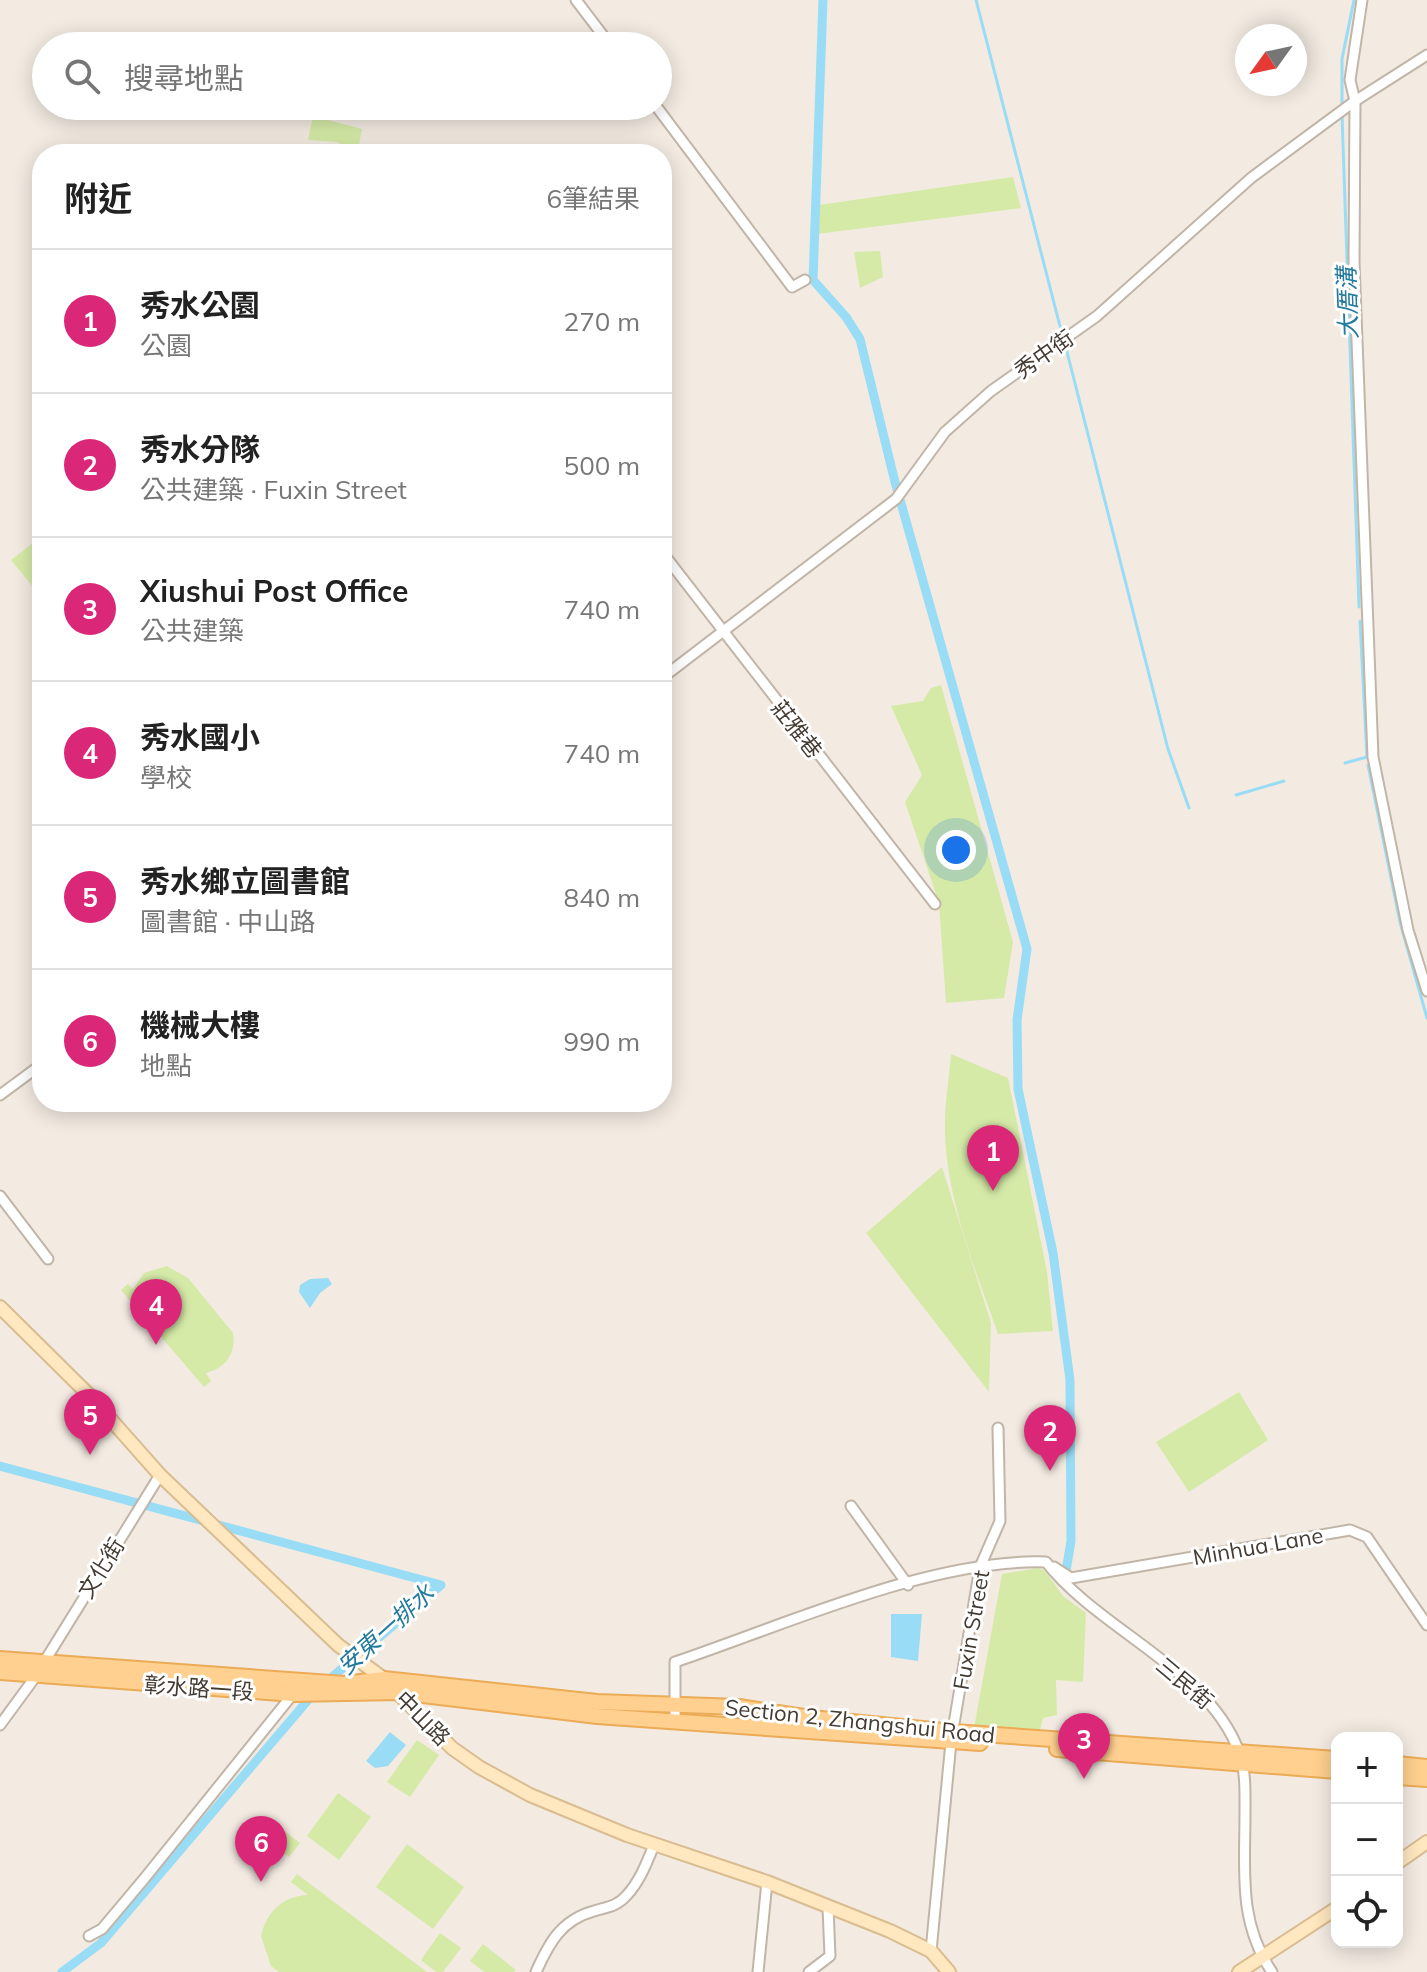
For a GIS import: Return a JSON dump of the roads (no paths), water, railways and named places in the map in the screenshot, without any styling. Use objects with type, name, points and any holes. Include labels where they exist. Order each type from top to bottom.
[{"type":"main road","name":"彰水路一段","points":[[0,1659],[190,1676],[332,1696],[398,1692]]},
{"type":"main road","name":"彰水路一段","points":[[0,1672],[297,1689],[384,1679]]},
{"type":"main road","name":"Section 2, Zhangshui Road","points":[[384,1679],[597,1709]]},
{"type":"main road","name":"Section 2, Zhangshui Road","points":[[398,1692],[952,1738],[1241,1758],[1331,1759]]},
{"type":"main road","name":"Section 2, Zhangshui Road","points":[[1241,1758],[1331,1770]]},
{"type":"main road","points":[[1403,1765],[1427,1767]]},
{"type":"main road","points":[[1403,1777],[1427,1779]]},
{"type":"street","points":[[576,0],[600,32]]},
{"type":"street","points":[[1362,0],[1347,108],[1373,757],[1408,930],[1427,991]]},
{"type":"street","name":"秀中街","points":[[672,671],[896,499],[945,432],[991,391],[1097,316],[1251,178],[1427,55]]},
{"type":"street","points":[[667,120],[792,287],[805,280]]},
{"type":"street","name":"莊雅巷","points":[[672,565],[935,904]]},
{"type":"street","points":[[0,1095],[32,1071]]},
{"type":"street","points":[[0,1196],[48,1259]]},
{"type":"street","name":"中山路","points":[[0,1307],[90,1396],[160,1475],[354,1660],[398,1692],[452,1748],[500,1781],[654,1845],[767,1882],[931,1951],[949,1972]]},
{"type":"street","name":"Fuxin Street","points":[[931,1951],[952,1738],[980,1567],[1000,1521],[998,1428]]},
{"type":"street","name":"文化街","points":[[0,1725],[35,1675],[160,1475]]},
{"type":"street","points":[[851,1506],[908,1585]]},
{"type":"street","name":"Minhua Lane","points":[[1046,1562],[1071,1578],[1350,1530],[1367,1537],[1427,1625]]},
{"type":"street","points":[[675,1715],[675,1662],[811,1614],[972,1565],[1046,1562]]},
{"type":"street","name":"三民街","points":[[1046,1562],[1067,1589],[1217,1707],[1241,1758],[1249,1922],[1255,1947],[1272,1972]]},
{"type":"street","points":[[89,1936],[102,1929],[136,1889],[297,1689]]},
{"type":"street","points":[[1403,1859],[1427,1842]]},
{"type":"street","points":[[536,1972],[555,1934],[567,1922],[612,1907],[626,1897],[638,1882],[654,1845]]},
{"type":"street","points":[[758,1972],[767,1882]]},
{"type":"street","points":[[809,1972],[830,1956],[828,1907]]},
{"type":"street","points":[[1239,1972],[1331,1912]]},
{"type":"water","points":[[328,1278],[332,1284],[320,1293],[310,1308],[299,1292],[300,1285],[310,1279]]},
{"type":"water","points":[[891,1614],[922,1614],[918,1661],[891,1657]]},
{"type":"water","points":[[390,1732],[406,1745],[388,1766],[375,1768],[366,1761]]},
{"type":"waterway","points":[[823,0],[813,280],[846,317],[860,339],[895,482],[1027,949],[1017,1020],[1018,1089],[1053,1253],[1070,1380],[1071,1541],[1066,1571]]},
{"type":"waterway","points":[[976,0],[1062,334]]},
{"type":"waterway","name":"大厝溝","points":[[1342,107],[1342,59],[1354,0]]},
{"type":"waterway","name":"大厝溝","points":[[1342,115],[1359,607]]},
{"type":"waterway","points":[[1066,348],[1168,749],[1189,808]]},
{"type":"waterway","name":"大厝溝","points":[[1360,621],[1367,758]]},
{"type":"waterway","points":[[1345,763],[1367,757]]},
{"type":"waterway","name":"大厝溝","points":[[1368,765],[1400,922],[1427,1018]]},
{"type":"waterway","points":[[1236,795],[1284,781]]},
{"type":"waterway","name":"安東一排水","points":[[0,1466],[441,1585],[325,1683]]},
{"type":"waterway","name":"安東一排水","points":[[62,1972],[101,1943],[314,1693]]},
{"type":"place","name":"秀水公園","points":[[993,1191]]},
{"type":"place","name":"秀水國小","points":[[156,1345]]},
{"type":"place","name":"秀水鄉立圖書館","points":[[90,1455]]},
{"type":"place","name":"秀水分隊","points":[[1050,1471]]},
{"type":"place","name":"Xiushui Post Office","points":[[1084,1779]]},
{"type":"place","name":"機械大樓","points":[[261,1882]]}]
